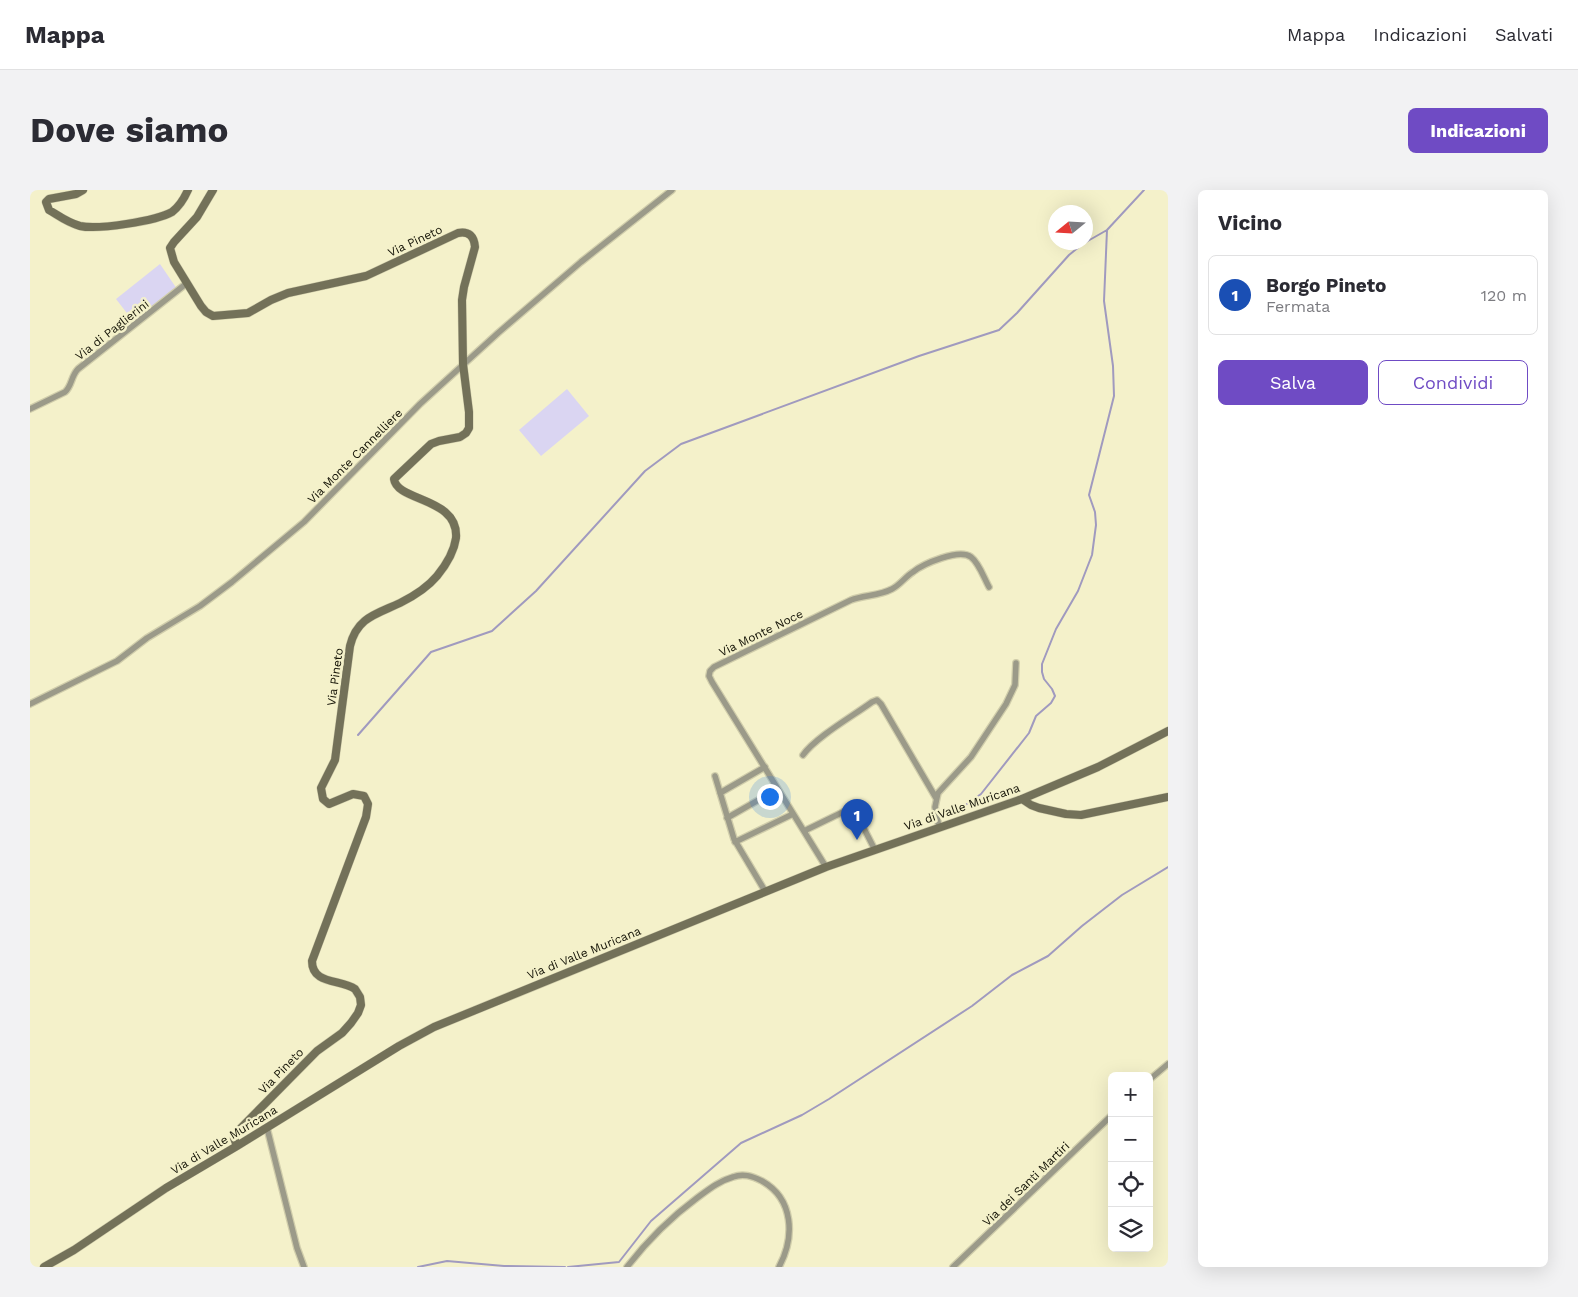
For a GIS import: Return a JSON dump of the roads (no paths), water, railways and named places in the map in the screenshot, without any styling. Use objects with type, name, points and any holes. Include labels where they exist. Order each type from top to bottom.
[{"type":"street","points":[[83,190],[76,194],[49,199],[46,202],[47,207],[72,223],[81,226],[97,227],[165,215],[179,206],[188,190]]},
{"type":"street","name":"Via Pineto","points":[[213,190],[198,217],[171,247],[172,259],[203,309],[209,315],[246,314],[282,295],[362,277],[456,234],[468,233],[472,236],[475,246],[463,292],[463,364],[469,412],[468,430],[460,437],[439,440],[431,444],[396,476],[394,481],[401,490],[429,502],[451,519],[456,532],[453,549],[443,568],[430,584],[409,598],[369,617],[355,632],[350,646],[335,760],[321,788],[322,798],[329,804],[355,794],[364,796],[368,802],[366,817],[312,961],[314,971],[319,976],[355,989],[360,999],[360,1008],[348,1027],[317,1051],[236,1133],[234,1138],[237,1146]]},
{"type":"street","name":"Via Monte Cannelliere","points":[[30,704],[114,662],[147,638],[185,616],[220,592],[304,522],[420,404],[463,364],[581,262],[672,190]]},
{"type":"street","name":"Via di Paglierini","points":[[30,409],[65,392],[77,370],[187,283]]},
{"type":"street","name":"Via Monte Noce","points":[[826,867],[710,678],[709,672],[711,668],[854,599],[888,591],[915,570],[938,559],[962,554],[970,556],[989,587]]},
{"type":"street","points":[[939,827],[935,807],[936,798],[940,790],[971,757],[1006,704],[1015,685],[1016,663]]},
{"type":"street","points":[[803,755],[842,722],[877,700],[936,798]]},
{"type":"street","name":"Via di Valle Muricana","points":[[44,1267],[74,1250],[155,1195],[399,1046],[434,1027],[826,867],[1022,799],[1093,769],[1168,731]]},
{"type":"street","points":[[720,793],[764,767]]},
{"type":"street","points":[[715,776],[735,842],[765,891]]},
{"type":"street","points":[[727,818],[778,790]]},
{"type":"street","points":[[1022,799],[1039,808],[1081,815],[1168,797]]},
{"type":"street","points":[[804,831],[845,811],[851,810],[856,813],[875,850]]},
{"type":"street","points":[[735,842],[793,814]]},
{"type":"street","points":[[1153,1077],[1168,1064]]},
{"type":"street","name":"Via dei Santi Martiri","points":[[953,1267],[1109,1117]]},
{"type":"street","points":[[267,1128],[297,1248],[304,1267]]},
{"type":"street","points":[[627,1267],[675,1214],[718,1183],[730,1177],[741,1175],[754,1177],[770,1186],[780,1196],[787,1208],[790,1218],[790,1230],[785,1253],[779,1267]]},
{"type":"waterway","points":[[1093,238],[1107,230],[1144,190]]},
{"type":"waterway","points":[[960,809],[981,794],[1029,733],[1036,716],[1051,703],[1055,696],[1044,679],[1042,664],[1056,629],[1078,591],[1092,555],[1096,525],[1095,512],[1089,495],[1114,396],[1113,366],[1104,301],[1107,230]]},
{"type":"waterway","points":[[358,735],[431,652],[492,631],[536,591],[645,471],[681,444],[919,356],[999,330],[1075,250]]},
{"type":"waterway","points":[[568,1267],[619,1262],[651,1221],[741,1143],[802,1115],[829,1099],[972,1006],[1012,975],[1048,956],[1082,926],[1122,895],[1168,867]]},
{"type":"waterway","points":[[418,1267],[447,1261],[504,1266],[565,1267]]},
{"type":"place","name":"Borgo Pineto","points":[[857,840]]}]
